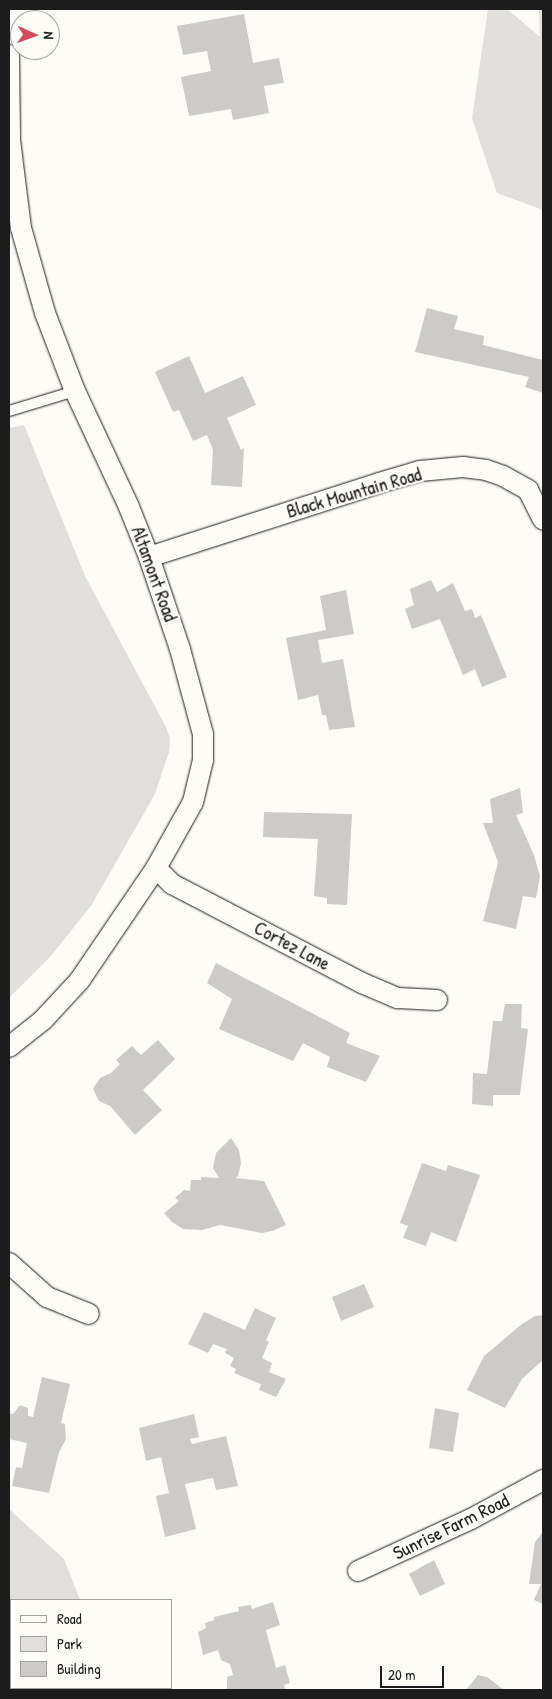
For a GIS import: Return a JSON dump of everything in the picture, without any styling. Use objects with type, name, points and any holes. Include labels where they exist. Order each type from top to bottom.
[{"type":"street","name":"Altamont Road","points":[[9,55],[10,140],[21,228],[45,313],[75,391],[129,507],[149,557],[180,648],[203,734],[203,760],[193,802],[156,868],[80,980],[42,1020],[9,1047]]},
{"type":"street","name":"Black Mountain Road","points":[[149,557],[420,471],[463,466],[486,470],[536,487],[543,518]]},
{"type":"street","name":"Cortez Lane","points":[[156,868],[172,884],[362,983],[398,998],[437,1000]]},
{"type":"street","points":[[9,1263],[47,1297],[89,1314]]},
{"type":"street","name":"Sunrise Farm Road","points":[[358,1571],[471,1519],[543,1480]]},
{"type":"lane","points":[[9,411],[75,391]]},
{"type":"green space","points":[[488,9],[507,9],[540,37],[539,9],[543,9],[543,210],[497,193],[472,118]]},
{"type":"green space","points":[[24,425],[85,576],[166,727],[170,738],[169,752],[155,794],[91,906],[50,957],[9,998],[9,428]]},
{"type":"green space","points":[[9,1509],[64,1559],[80,1599],[10,1599],[10,1629]]},
{"type":"green space","points":[[26,1689],[137,1689],[137,1690]]},
{"type":"building","points":[[244,14],[253,63],[279,58],[284,83],[264,86],[269,113],[233,120],[231,109],[189,116],[181,77],[211,71],[207,51],[183,55],[177,26]]},
{"type":"building","points":[[427,308],[458,316],[454,329],[484,336],[483,345],[543,360],[543,393],[525,387],[529,377],[415,352]]},
{"type":"building","points":[[189,356],[205,393],[243,376],[256,405],[227,418],[241,450],[244,448],[242,487],[211,485],[213,450],[207,435],[193,441],[179,410],[173,412],[155,372]]},
{"type":"building","points":[[431,580],[437,592],[453,583],[465,611],[472,609],[475,618],[481,615],[507,677],[482,687],[475,669],[463,675],[440,619],[412,629],[405,609],[414,605],[410,589]]},
{"type":"building","points":[[346,590],[354,634],[318,640],[322,663],[343,659],[355,727],[329,730],[326,715],[322,715],[318,695],[298,700],[286,638],[326,630],[320,596]]},
{"type":"building","points":[[520,788],[523,813],[516,815],[534,855],[540,876],[536,898],[523,896],[516,929],[483,921],[498,862],[483,823],[493,823],[490,799]]},
{"type":"building","points":[[264,812],[352,814],[347,905],[327,904],[327,898],[314,896],[318,839],[263,837]]},
{"type":"building","points":[[216,963],[350,1033],[346,1043],[380,1056],[366,1082],[327,1067],[330,1057],[303,1043],[293,1061],[219,1029],[232,999],[207,983]]},
{"type":"building","points":[[505,1004],[522,1004],[521,1028],[528,1029],[520,1095],[493,1095],[493,1106],[472,1104],[473,1073],[487,1074],[493,1021],[502,1021]]},
{"type":"building","points":[[158,1040],[175,1059],[143,1090],[162,1110],[135,1135],[110,1106],[99,1101],[93,1089],[100,1078],[111,1073],[120,1064],[116,1060],[132,1046],[141,1055]]},
{"type":"building","points":[[231,1138],[239,1150],[241,1163],[238,1176],[235,1178],[264,1181],[286,1225],[262,1233],[220,1225],[202,1230],[183,1229],[172,1222],[164,1213],[179,1201],[175,1198],[184,1190],[190,1191],[191,1180],[201,1180],[201,1177],[219,1178],[213,1168],[216,1153]]},
{"type":"building","points":[[422,1163],[446,1171],[448,1165],[480,1175],[456,1242],[431,1232],[426,1246],[403,1238],[408,1226],[400,1223]]},
{"type":"building","points":[[364,1284],[374,1307],[341,1321],[332,1297]]},
{"type":"building","points":[[255,1308],[276,1318],[266,1340],[269,1342],[262,1358],[272,1363],[269,1372],[286,1379],[276,1397],[259,1390],[261,1384],[234,1373],[236,1369],[230,1366],[234,1358],[225,1353],[227,1349],[213,1344],[208,1353],[188,1344],[204,1312],[245,1330]]},
{"type":"building","points":[[543,1315],[543,1360],[522,1379],[505,1408],[467,1390],[484,1356],[522,1324],[535,1316]]},
{"type":"building","points":[[42,1377],[70,1384],[61,1423],[65,1424],[66,1439],[59,1452],[49,1493],[12,1486],[16,1467],[22,1468],[27,1443],[9,1439],[9,1413],[13,1414],[20,1405],[28,1408],[28,1416],[33,1417]]},
{"type":"building","points":[[435,1408],[459,1413],[453,1452],[429,1448]]},
{"type":"building","points":[[194,1414],[199,1437],[190,1439],[192,1444],[226,1436],[238,1486],[216,1490],[213,1478],[185,1484],[196,1529],[165,1537],[156,1496],[169,1493],[161,1457],[146,1461],[139,1428]]},
{"type":"building","points":[[543,1532],[543,1604],[534,1600],[541,1584],[529,1584],[535,1542]]},
{"type":"building","points":[[434,1560],[445,1584],[420,1596],[409,1574]]},
{"type":"building","points":[[273,1602],[280,1625],[266,1630],[276,1668],[285,1665],[290,1683],[284,1685],[285,1690],[227,1690],[227,1677],[233,1675],[230,1664],[221,1660],[218,1650],[203,1655],[198,1632],[206,1628],[205,1623],[214,1620],[214,1617],[239,1611],[238,1607],[251,1605],[252,1609]]},
{"type":"building","points":[[478,1675],[487,1677],[504,1690],[466,1690]]}]
